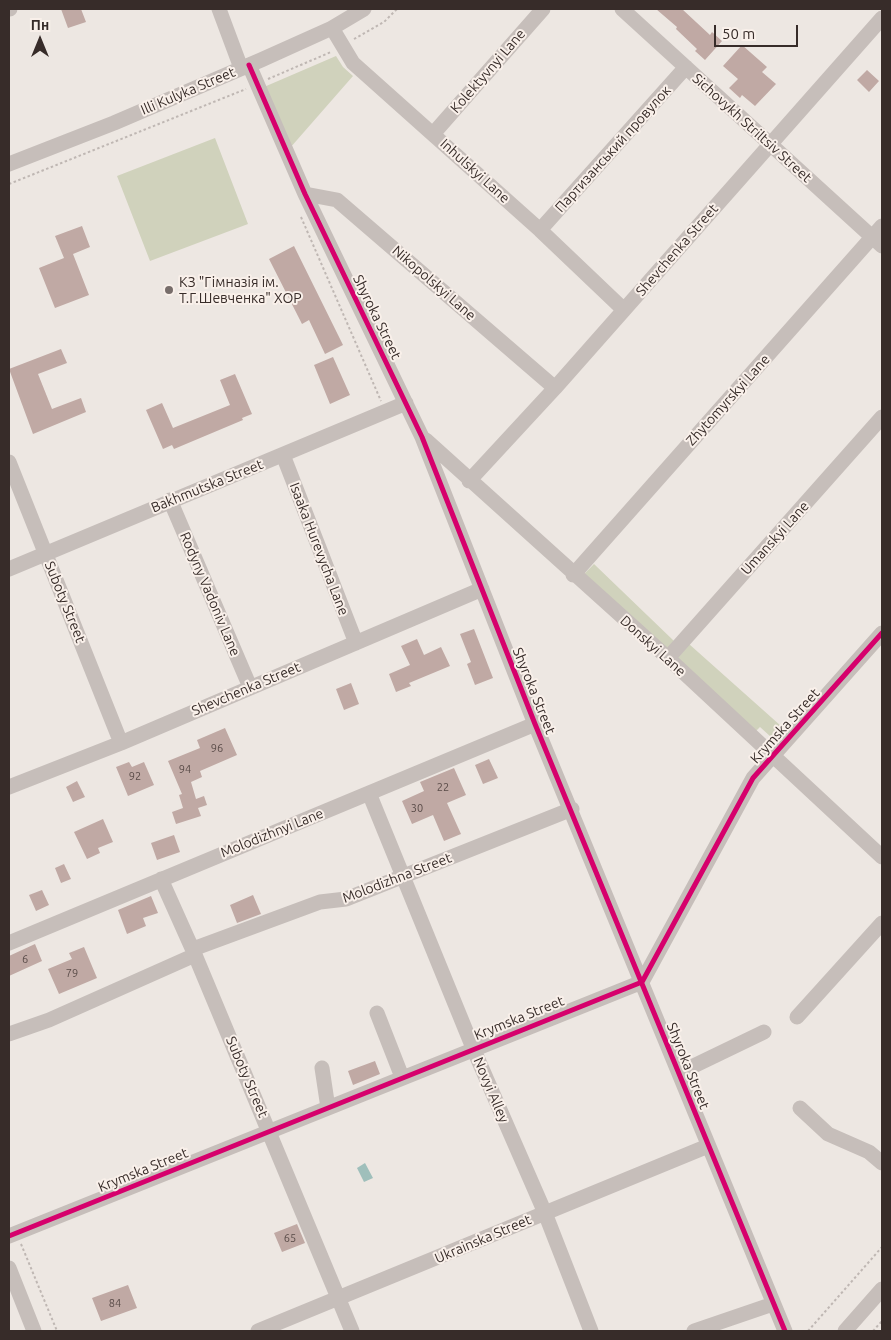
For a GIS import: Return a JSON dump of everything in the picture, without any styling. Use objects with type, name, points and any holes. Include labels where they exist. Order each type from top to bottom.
[{"type":"street","name":"Shyroka Street","points":[[218,9],[245,67],[258,83],[305,194],[422,437],[535,724],[785,1331]]},
{"type":"street","name":"Illi Kulyka Street","points":[[9,164],[123,119],[245,67],[332,28],[364,9]]},
{"type":"street","name":"Kolektyvnyi Lane","points":[[433,134],[543,9]]},
{"type":"street","name":"Sichovykh Striltsiv Street","points":[[632,12],[686,67],[770,144],[879,236]]},
{"type":"street","name":"Shevchenka Street","points":[[470,481],[555,388],[882,18]]},
{"type":"street","name":"Inhulskyi Lane","points":[[332,28],[353,63],[540,230],[624,310]]},
{"type":"street","name":"Партизанський провулок","points":[[540,230],[686,67]]},
{"type":"street","name":"Nikopolskyi Lane","points":[[305,194],[337,200],[555,388]]},
{"type":"street","name":"Zhytomyrskyi Lane","points":[[573,575],[879,236]]},
{"type":"street","name":"Bakhmutska Street","points":[[9,569],[170,500],[406,403]]},
{"type":"street","name":"Umanskyi Lane","points":[[668,658],[882,417]]},
{"type":"street","name":"Donskyi Lane","points":[[422,437],[573,575],[668,658],[772,757],[882,857]]},
{"type":"street","name":"Isaaka Hurevycha Lane","points":[[283,455],[356,643]]},
{"type":"street","name":"Suboty Street","points":[[9,462],[121,743]]},
{"type":"street","name":"Rodyny Vadoniv Lane","points":[[170,500],[250,687]]},
{"type":"street","name":"Shevchenka Street","points":[[9,787],[121,743],[482,589]]},
{"type":"street","name":"Krymska Street","points":[[12,1234],[642,982],[753,778],[882,633]]},
{"type":"street","name":"Molodizhnyi Lane","points":[[9,943],[535,724]]},
{"type":"street","name":"Novyi Alley","points":[[370,793],[473,1048],[545,1213],[591,1331]]},
{"type":"street","name":"Molodizhna Street","points":[[9,1034],[49,1020],[194,952],[320,902],[341,901],[572,810]]},
{"type":"street","name":"Suboty Street","points":[[161,879],[194,952],[352,1331]]},
{"type":"street","points":[[797,1017],[882,923]]},
{"type":"street","points":[[377,1013],[402,1078]]},
{"type":"street","points":[[679,1073],[764,1032]]},
{"type":"street","points":[[322,1068],[328,1108]]},
{"type":"street","points":[[800,1108],[828,1134],[868,1152],[882,1164]]},
{"type":"street","name":"Ukrainska Street","points":[[258,1331],[708,1146]]},
{"type":"street","points":[[9,1268],[34,1331]]},
{"type":"street","points":[[845,1331],[882,1289]]},
{"type":"street","points":[[694,1331],[773,1304]]},
{"type":"path","points":[[9,184],[258,83],[342,46],[384,22],[397,9]]},
{"type":"path","points":[[299,215],[386,411]]},
{"type":"path","points":[[12,1234],[57,1331]]},
{"type":"path","points":[[808,1331],[882,1247]]},
{"type":"path","points":[[873,1331],[882,1321]]},
{"type":"green space","points":[[336,56],[343,67],[353,76],[290,148],[264,87]]},
{"type":"green space","points":[[215,138],[248,224],[150,261],[117,176]]},
{"type":"green space","points":[[594,564],[674,641],[666,650],[584,574]]},
{"type":"green space","points":[[689,644],[781,726],[771,737],[760,727],[756,731],[675,659]]},
{"type":"water","points":[[365,1163],[373,1178],[364,1182],[357,1168]]},
{"type":"building","points":[[61,9],[81,9],[86,22],[68,28]]},
{"type":"building","points":[[656,9],[682,9],[710,35],[712,32],[722,41],[705,60],[695,51],[697,49],[676,29],[677,27]]},
{"type":"building","points":[[742,45],[767,67],[762,72],[776,84],[755,106],[742,95],[740,98],[729,88],[738,79],[723,66]]},
{"type":"building","points":[[867,70],[879,81],[869,92],[857,80]]},
{"type":"building","points":[[82,226],[90,247],[73,254],[89,295],[55,308],[39,268],[64,258],[55,236]]},
{"type":"building","points":[[294,246],[343,345],[325,354],[309,320],[302,324],[269,259]]},
{"type":"building","points":[[61,349],[67,363],[38,374],[52,409],[81,398],[86,412],[33,434],[9,369]]},
{"type":"building","points":[[333,357],[350,395],[330,404],[314,365]]},
{"type":"building","points":[[235,374],[252,414],[242,418],[243,420],[174,449],[172,445],[163,449],[146,410],[162,403],[173,428],[230,405],[220,380]]},
{"type":"building","points":[[474,629],[493,678],[475,685],[467,664],[471,662],[460,634]]},
{"type":"building","points":[[417,639],[424,655],[441,647],[450,666],[409,683],[411,686],[396,692],[389,674],[410,665],[401,646]]},
{"type":"building","points":[[351,683],[359,704],[344,710],[336,689]]},
{"type":"building","points":[[225,728],[237,755],[200,771],[202,777],[191,782],[196,799],[204,796],[207,805],[198,808],[201,816],[176,824],[172,812],[183,808],[179,795],[182,794],[168,761],[200,748],[197,740]]},
{"type":"building","points":[[489,759],[498,778],[483,784],[475,765]]},
{"type":"building","points":[[129,762],[132,767],[144,762],[154,785],[128,796],[116,767]]},
{"type":"building","points":[[454,768],[466,795],[447,803],[461,834],[444,841],[433,815],[412,824],[402,801],[424,791],[420,782]]},
{"type":"building","points":[[77,781],[85,797],[73,802],[66,787]]},
{"type":"building","points":[[103,819],[113,842],[98,848],[100,853],[87,859],[74,832]]},
{"type":"building","points":[[174,835],[180,852],[157,860],[151,843]]},
{"type":"building","points":[[64,864],[71,879],[61,883],[55,868]]},
{"type":"building","points":[[42,890],[49,905],[36,911],[29,895]]},
{"type":"building","points":[[253,895],[261,914],[237,923],[230,905]]},
{"type":"building","points":[[151,896],[158,913],[143,918],[146,926],[127,934],[118,910]]},
{"type":"building","points":[[35,944],[42,961],[9,976],[9,956]]},
{"type":"building","points":[[84,947],[97,978],[59,994],[48,969],[72,959],[69,953]]},
{"type":"building","points":[[375,1061],[380,1074],[353,1085],[348,1071]]},
{"type":"building","points":[[297,1224],[305,1243],[282,1252],[274,1233]]},
{"type":"building","points":[[128,1285],[137,1308],[101,1321],[92,1298]]},
{"type":"cycle path","points":[[249,65],[305,194],[422,437],[535,724],[785,1331]]},
{"type":"cycle path","points":[[9,1236],[642,982],[753,778],[882,633]]},
{"type":"place","name":"КЗ \"Гімназія ім. Т.Г.Шевченка\" ХОР","points":[[169,290]]}]
